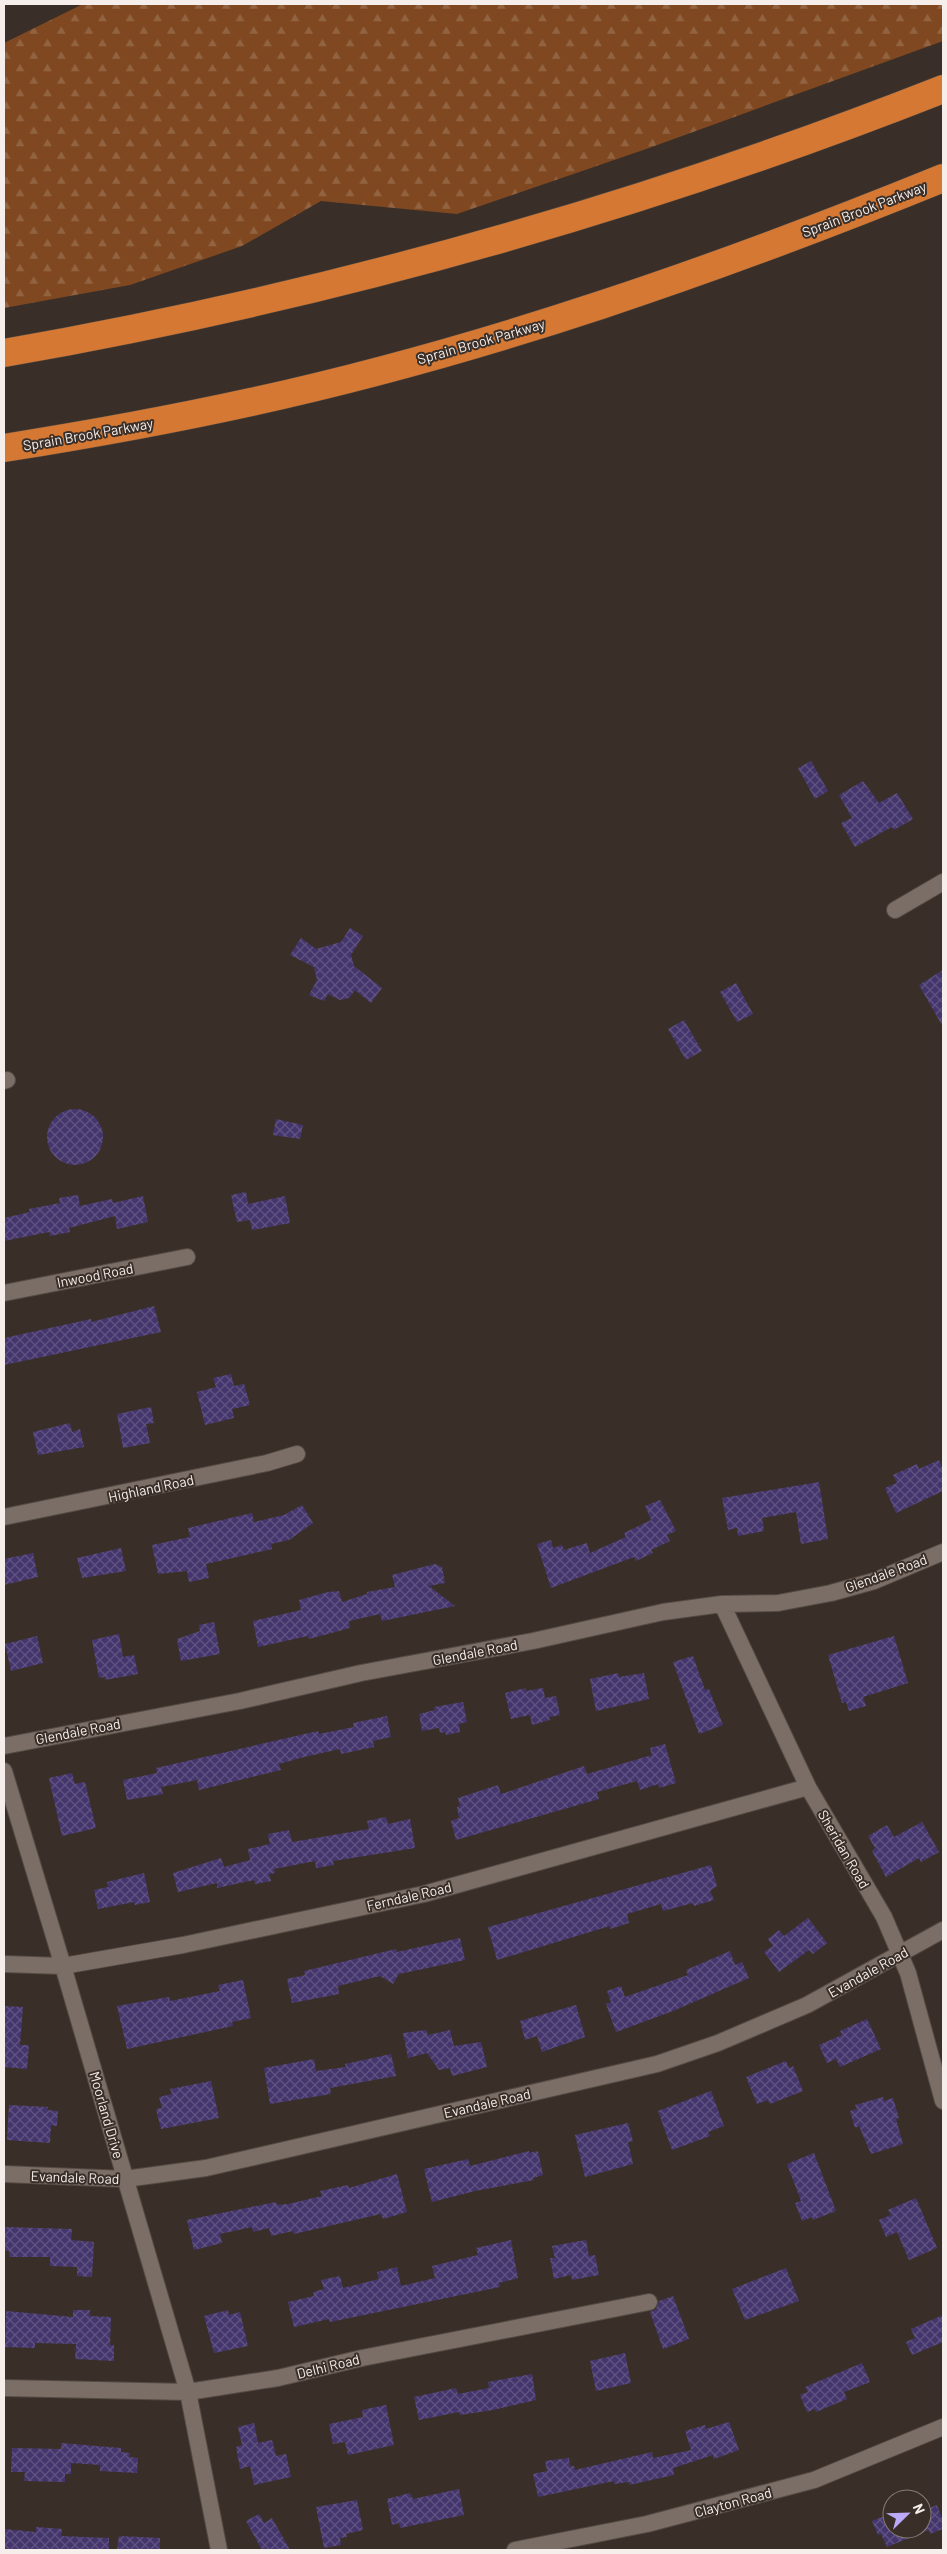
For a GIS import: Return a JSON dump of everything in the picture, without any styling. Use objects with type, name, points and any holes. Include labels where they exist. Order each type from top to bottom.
[{"type":"highway","points":[[4,353],[242,304],[478,245],[737,164],[943,89]]},
{"type":"highway","name":"Sprain Brook Parkway","points":[[4,448],[120,429],[252,402],[450,351],[580,311],[709,268],[943,178]]},
{"type":"street","points":[[896,910],[943,882]]},
{"type":"street","name":"Inwood Road","points":[[4,1293],[187,1257]]},
{"type":"street","name":"Highland Road","points":[[4,1517],[41,1511],[267,1463],[297,1454]]},
{"type":"street","name":"Glendale Road","points":[[4,1746],[240,1701],[360,1673],[533,1641],[662,1612],[722,1604],[778,1603],[831,1593],[874,1581],[943,1552]]},
{"type":"street","name":"Sheridan Road","points":[[722,1604],[808,1787],[884,1917],[908,1974],[943,2101]]},
{"type":"street","name":"Moorland Drive","points":[[4,1771],[64,1966],[188,2392],[219,2550]]},
{"type":"street","name":"Ferndale Road","points":[[4,1964],[64,1966],[183,1945],[424,1894],[808,1787]]},
{"type":"street","name":"Evandale Road","points":[[4,2174],[125,2179],[206,2168],[657,2064],[718,2043],[807,2005],[943,1930]]},
{"type":"street","name":"Delhi Road","points":[[4,2388],[188,2392],[278,2378],[362,2358],[649,2302]]},
{"type":"street","name":"Clayton Road","points":[[515,2550],[647,2524],[814,2480],[943,2428]]},
{"type":"green space","points":[[83,4],[943,4],[943,41],[649,148],[457,214],[321,201],[242,246],[130,285],[4,308],[4,43]]},
{"type":"building","points":[[811,761],[828,791],[815,799],[798,768]]},
{"type":"building","points":[[863,781],[879,803],[897,793],[913,819],[894,830],[892,827],[855,847],[841,823],[852,818],[839,795]]},
{"type":"building","points":[[350,928],[363,936],[351,955],[354,966],[382,988],[371,1003],[355,990],[349,998],[340,1000],[328,994],[324,1001],[309,995],[317,980],[314,967],[290,955],[301,938],[316,949],[341,942]]},
{"type":"building","points":[[943,970],[943,1027],[919,985]]},
{"type":"building","points":[[736,983],[753,1014],[737,1022],[720,992]]},
{"type":"building","points":[[684,1020],[702,1051],[686,1060],[668,1029]]},
{"type":"building","points":[[75,1109],[86,1111],[95,1117],[101,1126],[103,1137],[101,1148],[95,1157],[86,1163],[75,1165],[64,1163],[55,1157],[49,1148],[47,1137],[49,1126],[55,1117],[64,1111]]},
{"type":"building","points":[[276,1119],[303,1125],[300,1139],[273,1135]]},
{"type":"building","points":[[246,1192],[248,1204],[285,1196],[290,1223],[252,1230],[250,1220],[237,1222],[231,1195]]},
{"type":"building","points":[[78,1195],[80,1206],[112,1199],[113,1203],[143,1196],[148,1222],[117,1229],[115,1216],[69,1228],[70,1232],[50,1236],[49,1232],[4,1241],[4,1218],[30,1212],[29,1209],[60,1203],[59,1198]]},
{"type":"building","points":[[154,1306],[161,1332],[4,1365],[4,1338],[91,1319],[91,1322]]},
{"type":"building","points":[[231,1374],[234,1386],[244,1384],[250,1405],[232,1409],[234,1418],[205,1425],[197,1392],[216,1387],[213,1378]]},
{"type":"building","points":[[151,1407],[154,1423],[146,1424],[150,1443],[123,1448],[117,1414]]},
{"type":"building","points":[[70,1423],[72,1432],[80,1429],[84,1447],[38,1455],[33,1432]]},
{"type":"building","points":[[939,1460],[943,1470],[943,1491],[896,1513],[885,1488],[897,1483],[893,1475],[917,1464],[919,1469]]},
{"type":"building","points":[[819,1482],[828,1539],[801,1544],[796,1512],[762,1518],[764,1531],[738,1536],[737,1528],[728,1530],[722,1498]]},
{"type":"building","points":[[660,1500],[676,1531],[667,1535],[670,1541],[651,1550],[653,1553],[636,1561],[634,1557],[551,1588],[537,1544],[551,1540],[553,1548],[562,1545],[564,1550],[587,1543],[590,1553],[626,1537],[624,1533],[651,1520],[645,1506]]},
{"type":"building","points":[[302,1505],[313,1523],[289,1540],[271,1544],[272,1549],[206,1564],[209,1578],[189,1582],[187,1571],[158,1574],[152,1545],[190,1537],[188,1528],[252,1513],[254,1522],[284,1515]]},
{"type":"building","points":[[121,1548],[126,1571],[82,1578],[77,1558]]},
{"type":"building","points":[[33,1553],[38,1577],[4,1585],[4,1559]]},
{"type":"building","points":[[435,1564],[442,1567],[445,1583],[429,1586],[455,1606],[382,1621],[380,1614],[349,1621],[350,1628],[309,1639],[308,1636],[258,1647],[253,1621],[301,1610],[299,1600],[328,1592],[339,1591],[342,1602],[367,1594],[367,1592],[395,1587],[392,1575]]},
{"type":"building","points":[[214,1622],[220,1654],[181,1661],[177,1639],[200,1631],[199,1625]]},
{"type":"building","points":[[119,1634],[123,1657],[134,1655],[138,1674],[105,1680],[105,1677],[99,1678],[92,1640]]},
{"type":"building","points":[[37,1636],[43,1663],[11,1671],[5,1644]]},
{"type":"building","points":[[894,1636],[908,1683],[863,1697],[866,1706],[849,1711],[846,1702],[842,1703],[828,1655]]},
{"type":"building","points":[[693,1656],[705,1690],[709,1689],[723,1725],[699,1734],[673,1662]]},
{"type":"building","points":[[618,1673],[619,1677],[644,1673],[649,1699],[596,1711],[590,1679]]},
{"type":"building","points":[[526,1688],[526,1691],[543,1688],[545,1698],[556,1696],[560,1715],[549,1717],[550,1720],[532,1725],[530,1715],[511,1719],[505,1693]]},
{"type":"building","points":[[463,1702],[467,1722],[459,1724],[460,1732],[446,1735],[445,1732],[440,1733],[439,1728],[422,1731],[419,1714],[435,1710],[434,1707]]},
{"type":"building","points":[[387,1716],[391,1737],[373,1741],[374,1747],[341,1754],[340,1749],[304,1757],[279,1764],[281,1770],[199,1790],[197,1780],[161,1787],[163,1794],[127,1800],[123,1780],[157,1773],[156,1768],[318,1731],[319,1734],[354,1727],[353,1723]]},
{"type":"building","points":[[665,1744],[676,1783],[659,1788],[658,1784],[640,1790],[637,1781],[597,1792],[599,1799],[456,1840],[451,1821],[459,1818],[457,1807],[460,1806],[458,1798],[498,1785],[501,1794],[584,1766],[587,1774],[652,1755],[650,1748]]},
{"type":"building","points":[[72,1773],[75,1784],[85,1782],[96,1828],[62,1836],[49,1778]]},
{"type":"building","points":[[386,1817],[388,1824],[410,1819],[415,1848],[333,1861],[334,1865],[316,1868],[315,1861],[274,1869],[275,1873],[269,1874],[271,1881],[255,1884],[254,1880],[217,1888],[217,1883],[178,1892],[173,1873],[221,1858],[224,1867],[250,1860],[248,1849],[270,1844],[268,1834],[289,1830],[292,1842],[369,1829],[367,1821]]},
{"type":"building","points":[[922,1822],[939,1852],[921,1862],[919,1858],[886,1877],[872,1851],[875,1848],[868,1836],[887,1825],[894,1837]]},
{"type":"building","points":[[711,1865],[717,1886],[710,1891],[714,1900],[694,1906],[693,1903],[663,1911],[661,1904],[627,1914],[629,1923],[610,1929],[610,1926],[497,1960],[488,1927]]},
{"type":"building","points":[[144,1873],[150,1902],[135,1905],[134,1902],[98,1909],[94,1890],[108,1887],[107,1882]]},
{"type":"building","points":[[808,1918],[827,1943],[813,1954],[809,1950],[779,1972],[764,1952],[773,1946],[768,1939],[779,1930],[784,1936]]},
{"type":"building","points":[[460,1938],[465,1960],[399,1974],[393,1984],[380,1976],[338,1986],[339,1994],[292,2003],[287,1979],[305,1975],[304,1971],[396,1949],[397,1952]]},
{"type":"building","points":[[730,1951],[735,1965],[742,1962],[749,1978],[673,2011],[616,2032],[606,2004],[611,2002],[607,1991],[621,1986],[625,1997],[688,1975],[686,1970]]},
{"type":"building","points":[[243,1980],[251,2018],[232,2022],[233,2026],[127,2049],[117,2006],[169,1997],[170,2001],[220,1991],[218,1985]]},
{"type":"building","points":[[576,2005],[585,2037],[542,2052],[537,2036],[525,2040],[520,2021]]},
{"type":"building","points":[[4,2006],[23,2007],[20,2045],[29,2045],[27,2069],[4,2067]]},
{"type":"building","points":[[867,2019],[881,2049],[840,2067],[836,2059],[827,2063],[819,2045],[842,2035],[840,2031]]},
{"type":"building","points":[[426,2030],[428,2035],[450,2030],[454,2046],[481,2042],[487,2067],[452,2076],[450,2068],[439,2070],[427,2053],[408,2058],[403,2033]]},
{"type":"building","points":[[391,2054],[396,2076],[330,2088],[331,2094],[270,2104],[264,2068],[314,2059],[316,2071],[346,2067],[345,2064]]},
{"type":"building","points":[[786,2061],[789,2068],[793,2066],[803,2091],[770,2104],[768,2100],[757,2104],[746,2077]]},
{"type":"building","points":[[211,2081],[219,2118],[161,2129],[156,2109],[162,2108],[159,2097],[172,2094],[170,2089]]},
{"type":"building","points":[[711,2091],[724,2126],[708,2132],[710,2136],[672,2150],[658,2111]]},
{"type":"building","points":[[883,2097],[884,2101],[893,2098],[899,2118],[896,2119],[903,2144],[871,2154],[859,2126],[855,2128],[850,2111],[857,2109],[855,2105]]},
{"type":"building","points":[[9,2105],[48,2107],[47,2110],[58,2111],[57,2126],[51,2125],[50,2143],[7,2140]]},
{"type":"building","points":[[628,2123],[633,2141],[628,2142],[633,2164],[585,2177],[575,2135]]},
{"type":"building","points":[[529,2151],[529,2153],[538,2151],[543,2175],[533,2178],[534,2180],[475,2191],[432,2202],[424,2169],[468,2159],[470,2166]]},
{"type":"building","points":[[814,2153],[836,2211],[813,2220],[812,2217],[802,2221],[795,2203],[801,2201],[787,2164]]},
{"type":"building","points":[[397,2174],[407,2212],[383,2219],[381,2214],[294,2234],[293,2231],[271,2236],[269,2228],[253,2232],[252,2227],[220,2234],[222,2243],[194,2250],[187,2220],[276,2202],[277,2205],[288,2204],[322,2196],[320,2191],[348,2185],[349,2188]]},
{"type":"building","points":[[916,2198],[937,2248],[909,2260],[897,2232],[886,2237],[879,2220],[891,2215],[888,2210]]},
{"type":"building","points":[[4,2227],[72,2229],[71,2240],[94,2242],[92,2277],[77,2276],[77,2267],[50,2266],[50,2257],[9,2257],[9,2251],[4,2251]]},
{"type":"building","points":[[511,2240],[518,2278],[499,2283],[500,2287],[330,2322],[329,2319],[294,2327],[288,2302],[314,2296],[313,2292],[324,2289],[321,2280],[340,2276],[343,2288],[379,2279],[377,2272],[397,2267],[401,2286],[435,2278],[432,2266],[478,2255],[476,2248]]},
{"type":"building","points":[[586,2240],[589,2256],[595,2255],[599,2275],[572,2280],[571,2275],[554,2279],[550,2258],[555,2258],[552,2246]]},
{"type":"building","points":[[786,2268],[799,2301],[745,2320],[732,2289]]},
{"type":"building","points":[[673,2296],[689,2339],[663,2349],[650,2312],[656,2309],[659,2301]]},
{"type":"building","points":[[73,2310],[90,2310],[90,2316],[111,2317],[110,2345],[114,2345],[114,2361],[75,2359],[76,2344],[35,2343],[35,2348],[5,2347],[6,2311],[73,2317]]},
{"type":"building","points":[[228,2310],[229,2315],[240,2312],[248,2346],[214,2353],[204,2316]]},
{"type":"building","points":[[943,2315],[943,2342],[912,2355],[906,2342],[915,2338],[911,2329]]},
{"type":"building","points":[[625,2353],[631,2383],[596,2391],[590,2361]]},
{"type":"building","points":[[862,2363],[870,2382],[844,2392],[847,2399],[816,2412],[815,2409],[807,2412],[800,2395],[808,2392],[805,2387]]},
{"type":"building","points":[[532,2374],[536,2400],[493,2410],[460,2415],[459,2412],[419,2420],[414,2397],[456,2388],[458,2394],[489,2388],[488,2382]]},
{"type":"building","points":[[386,2405],[394,2445],[348,2455],[345,2442],[333,2444],[329,2424],[363,2417],[362,2410]]},
{"type":"building","points":[[729,2422],[739,2450],[714,2459],[713,2455],[673,2468],[674,2475],[629,2485],[629,2482],[614,2484],[614,2481],[538,2497],[533,2474],[547,2471],[545,2461],[569,2458],[570,2466],[574,2466],[575,2470],[652,2452],[653,2458],[691,2450],[685,2431],[705,2425],[706,2429]]},
{"type":"building","points":[[254,2423],[258,2443],[272,2440],[276,2456],[286,2454],[291,2477],[254,2485],[250,2466],[240,2469],[236,2447],[242,2445],[238,2427]]},
{"type":"building","points":[[61,2443],[121,2448],[121,2452],[130,2453],[129,2457],[138,2458],[137,2473],[100,2471],[100,2465],[71,2463],[71,2474],[65,2474],[65,2482],[24,2481],[25,2472],[11,2472],[12,2448],[61,2449]]},
{"type":"building","points":[[459,2489],[464,2515],[400,2528],[399,2523],[392,2525],[387,2499],[410,2493],[413,2499]]},
{"type":"building","points":[[357,2500],[363,2530],[346,2534],[347,2537],[340,2538],[341,2545],[324,2548],[316,2507]]},
{"type":"building","points":[[937,2505],[943,2521],[943,2529],[932,2533],[932,2507]]},
{"type":"building","points":[[259,2514],[264,2523],[272,2518],[290,2550],[262,2550],[246,2521]]},
{"type":"building","points":[[882,2517],[882,2536],[881,2534],[878,2535],[872,2521]]},
{"type":"building","points":[[36,2527],[62,2529],[61,2536],[109,2538],[109,2550],[4,2550],[4,2529],[36,2532]]},
{"type":"building","points":[[119,2536],[160,2538],[160,2550],[117,2550]]},
{"type":"building","points":[[883,2539],[907,2539],[887,2547]]}]
